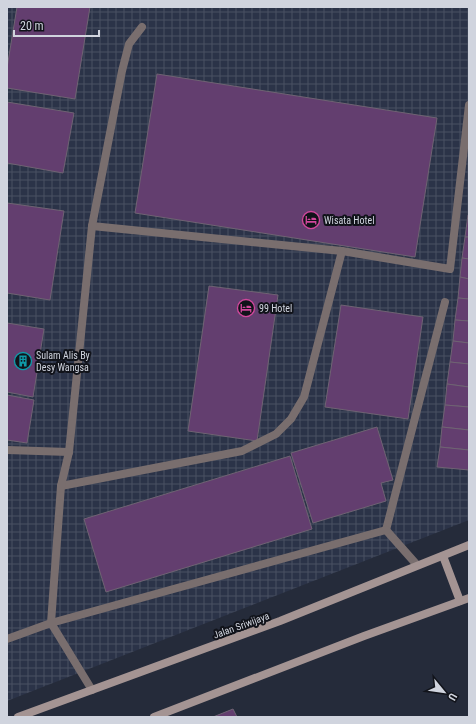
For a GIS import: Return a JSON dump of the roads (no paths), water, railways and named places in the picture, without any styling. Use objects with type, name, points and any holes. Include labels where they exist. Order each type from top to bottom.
[{"type":"main road","name":"Jalan Sriwijaya","points":[[18,717],[280,622],[469,545]]},
{"type":"main road","points":[[443,556],[460,601]]},
{"type":"main road","points":[[154,717],[364,636],[469,598]]},
{"type":"lane","points":[[92,690],[50,623],[61,486],[69,452],[92,226],[122,71],[129,44],[142,27]]},
{"type":"lane","points":[[92,226],[342,251],[450,269],[469,105]]},
{"type":"lane","points":[[61,486],[242,451],[276,434],[291,419],[304,397],[342,251]]},
{"type":"lane","points":[[386,530],[445,302]]},
{"type":"lane","points":[[7,450],[69,452]]},
{"type":"lane","points":[[386,530],[418,565]]},
{"type":"lane","points":[[7,639],[50,623],[386,530]]},
{"type":"place","name":"Wisata Hotel","points":[[311,220]]},
{"type":"place","name":"99 Hotel","points":[[246,308]]},
{"type":"place","name":"Sulam Alis By Desy Wangsa","points":[[23,361]]}]
